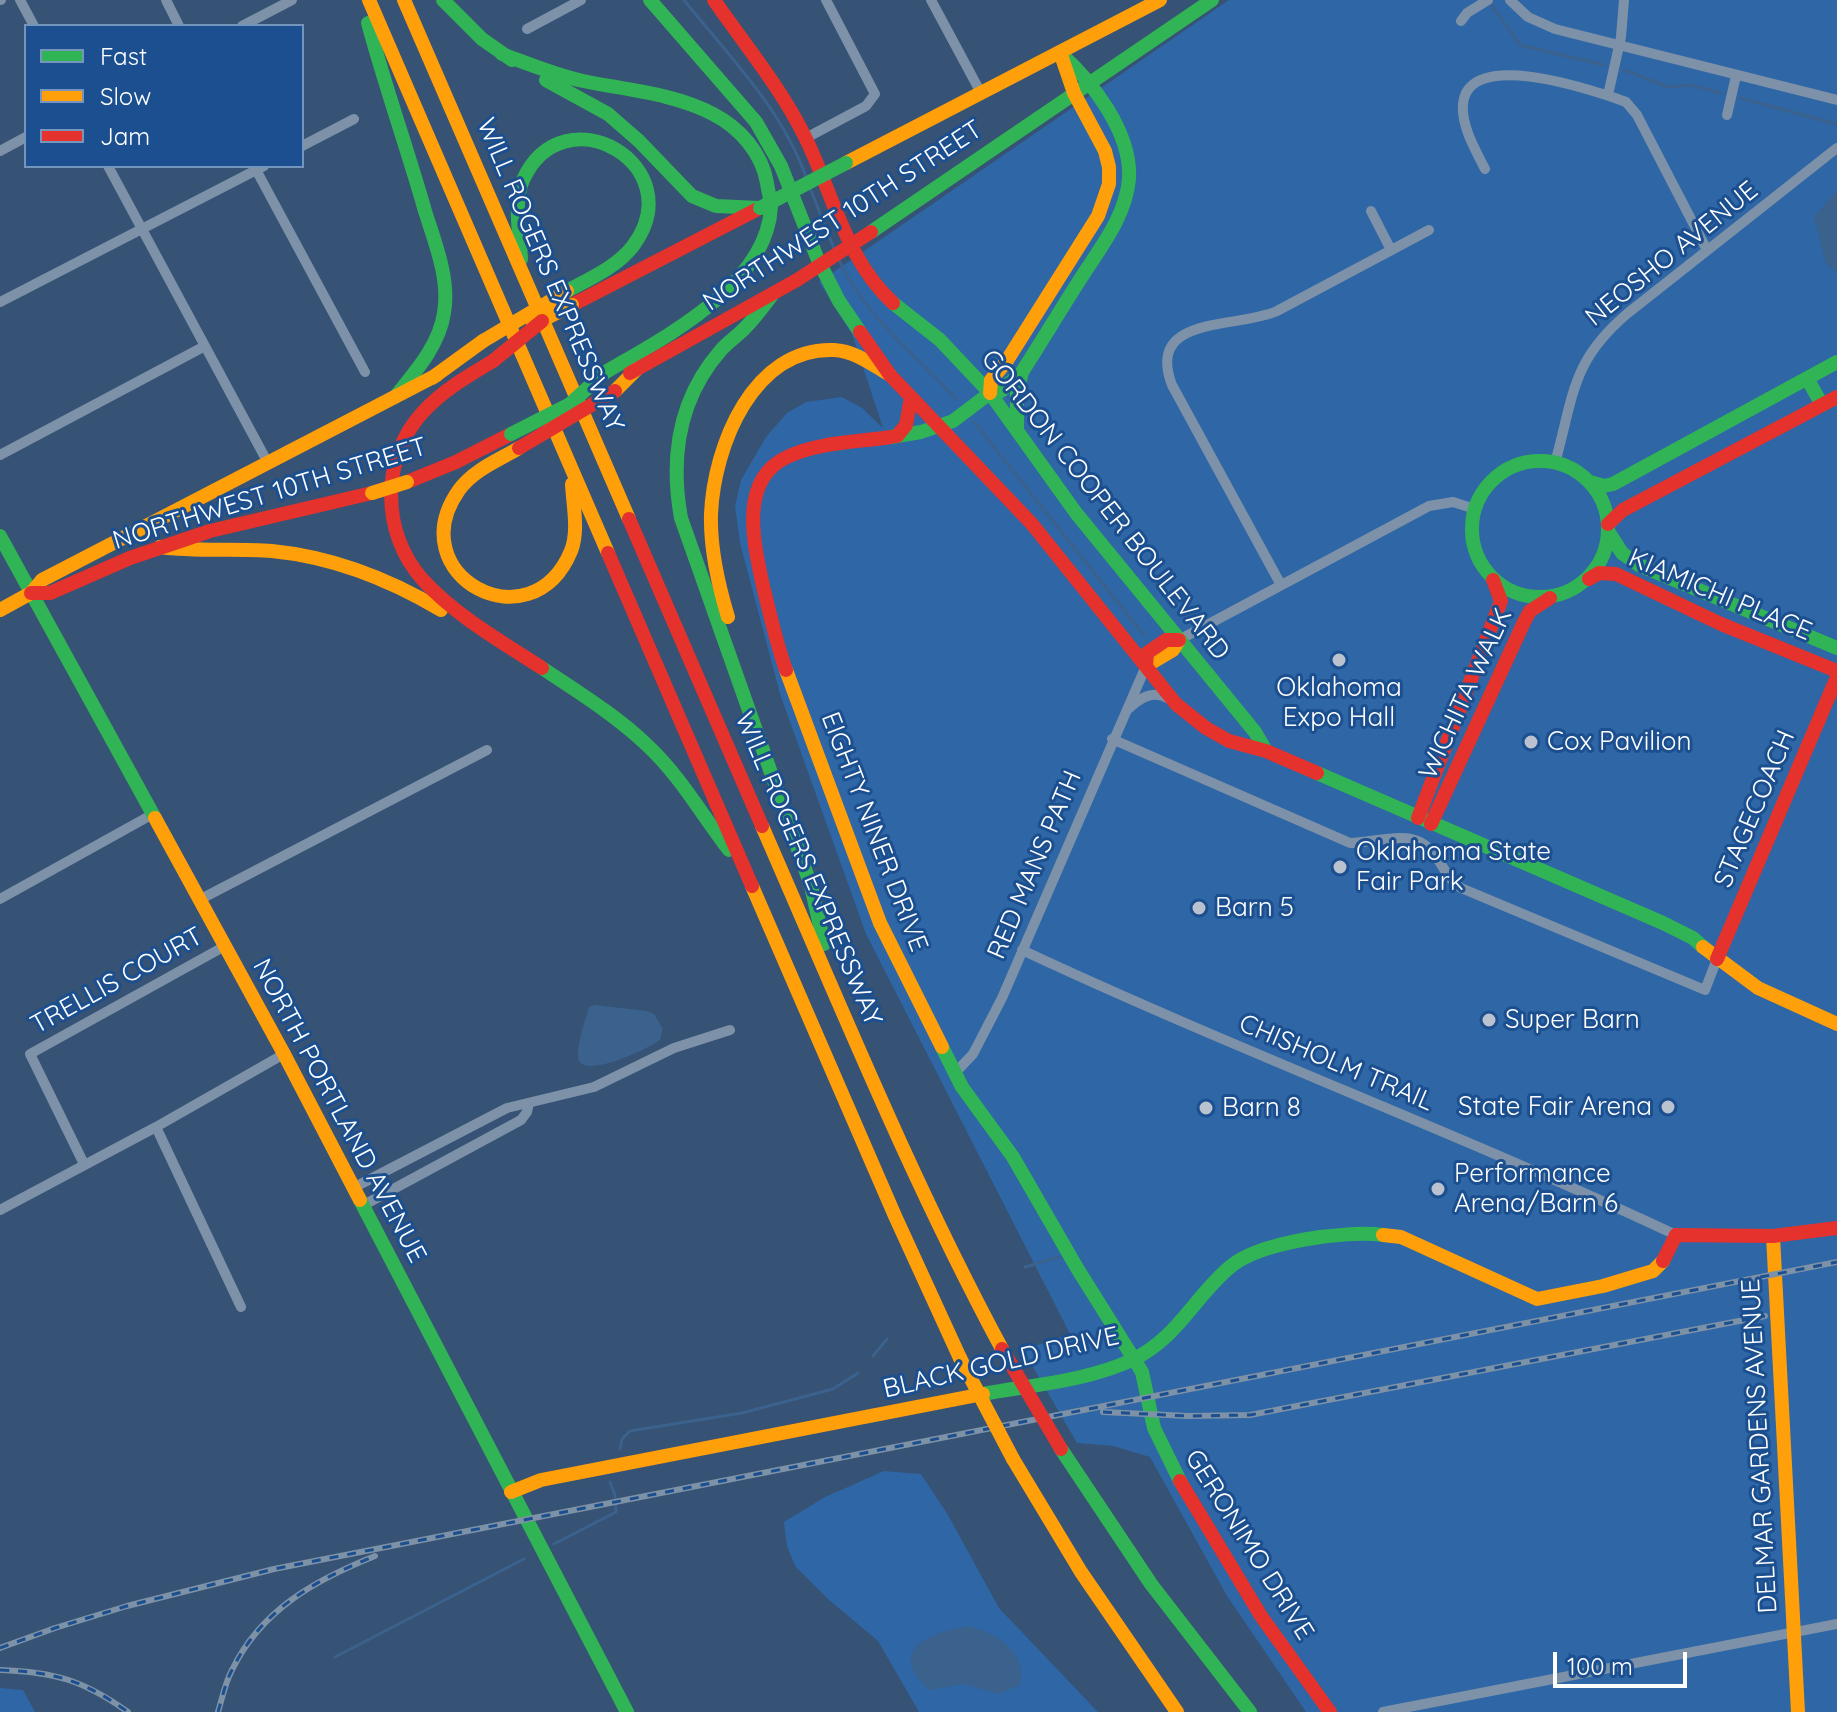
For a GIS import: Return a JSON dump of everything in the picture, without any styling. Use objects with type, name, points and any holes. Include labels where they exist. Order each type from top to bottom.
[{"type":"main road","points":[[363,0],[381,79],[422,200],[445,284],[446,299],[439,333],[395,397]]},
{"type":"main road","points":[[369,0],[895,1216],[960,1358],[1013,1459],[1081,1572],[1177,1712]]},
{"type":"main road","name":"WILL ROGERS EXPRESSWAY","points":[[404,0],[928,1204],[1002,1349],[1061,1449],[1125,1549],[1250,1712]]},
{"type":"main road","points":[[443,0],[464,23],[502,54],[608,114],[692,196],[716,206],[744,212]]},
{"type":"main road","points":[[650,0],[756,122],[781,166],[839,301],[890,375],[1032,524],[1176,704],[1192,719],[1254,750],[1266,751],[1663,923],[1693,938],[1758,988],[1837,1024]]},
{"type":"main road","name":"GORDON COOPER BOULEVARD","points":[[714,0],[769,77],[806,138],[860,265],[877,286],[962,362],[990,393],[1076,513],[1255,732],[1266,751]]},
{"type":"main road","name":"NORTHWEST 10TH STREET","points":[[0,610],[31,593],[42,580],[542,321],[570,298],[744,212],[760,208],[1160,0]]},
{"type":"main road","name":"NORTHWEST 10TH STREET","points":[[31,593],[50,593],[115,564],[210,531],[372,493],[456,462],[637,369],[797,280],[1212,0]]},
{"type":"main road","name":"EIGHTY NINER DRIVE","points":[[1060,53],[1090,82],[1125,149],[1129,175],[1125,198],[1114,226],[1022,372],[1001,391],[990,393],[953,421],[897,436],[800,452],[780,461],[768,471],[757,492],[753,534],[778,649],[887,939],[954,1074],[983,1119],[1013,1157],[1060,1241],[1142,1372],[1145,1394]]},
{"type":"main road","name":"EIGHTY NINER DRIVE","points":[[990,393],[991,380],[1006,362],[1105,201],[1109,174],[1105,151],[1074,93],[1060,53]]},
{"type":"main road","points":[[502,54],[549,72],[704,109],[741,134],[757,154],[770,190],[766,231],[756,254],[734,283],[610,382],[519,448],[471,478],[460,489],[447,510],[443,535],[449,559],[465,582],[488,595],[510,598],[536,592],[548,584],[565,565],[574,539],[571,468]]},
{"type":"main road","points":[[522,271],[519,201],[523,180],[535,161],[550,148],[572,140],[594,139],[616,146],[634,161],[646,181],[649,203],[645,226],[626,253],[570,298],[488,350],[431,401],[401,444],[391,479],[393,520],[405,556],[428,586],[541,669]]},
{"type":"main road","points":[[772,295],[697,381],[683,418],[674,458],[674,479],[681,518],[811,886],[834,991]]},
{"type":"main road","points":[[740,687],[733,637],[711,536],[713,485],[726,436],[750,395],[764,380],[779,367],[809,352],[838,350],[853,354],[890,375]]},
{"type":"main road","points":[[962,362],[983,367],[1006,362]]},
{"type":"main road","points":[[1589,481],[1604,504],[1608,528],[1601,560],[1585,581],[1556,596],[1539,598],[1507,589],[1490,576],[1479,561],[1472,527],[1475,509],[1484,491],[1503,472],[1525,463],[1555,463],[1577,472],[1597,486],[1613,484],[1837,362]]},
{"type":"main road","points":[[1017,431],[1017,394],[1022,372]]},
{"type":"main road","points":[[1807,378],[1822,405]]},
{"type":"main road","points":[[897,436],[906,425],[911,397]]},
{"type":"main road","points":[[1608,528],[1623,510],[1837,397]]},
{"type":"main road","name":"KIAMICHI PLACE","points":[[1608,528],[1622,553],[1639,565],[1837,648]]},
{"type":"main road","name":"NORTH PORTLAND AVENUE","points":[[0,536],[284,1054],[627,1712]]},
{"type":"main road","points":[[160,547],[188,551],[274,551],[340,564],[404,588],[541,669],[619,720],[671,769],[706,822],[746,871]]},
{"type":"main road","name":"KIAMICHI PLACE","points":[[1585,581],[1599,573],[1616,574],[1721,624],[1837,671]]},
{"type":"main road","name":"WICHITA WALK","points":[[1424,821],[1501,601],[1490,576]]},
{"type":"main road","name":"WICHITA WALK","points":[[1424,821],[1530,611],[1544,600],[1556,596]]},
{"type":"main road","points":[[1146,666],[1173,650],[1179,640]]},
{"type":"main road","name":"STAGECOACH","points":[[1717,959],[1837,677]]},
{"type":"main road","points":[[1676,1235],[1770,1239],[1837,1228]]},
{"type":"main road","name":"BLACK GOLD DRIVE","points":[[511,1492],[541,1480],[1107,1370],[1134,1359],[1171,1334],[1230,1267],[1253,1255],[1295,1241],[1363,1232],[1401,1237],[1537,1299],[1603,1286],[1653,1271],[1661,1265],[1676,1235]]},
{"type":"main road","name":"DELMAR GARDENS AVENUE","points":[[1770,1239],[1798,1712]]},
{"type":"main road","name":"GERONIMO DRIVE","points":[[1145,1394],[1157,1439],[1184,1489],[1261,1616],[1330,1712]]},
{"type":"street","points":[[20,0],[33,24]]},
{"type":"street","points":[[166,0],[178,24]]},
{"type":"street","points":[[246,24],[292,0]]},
{"type":"street","points":[[527,29],[581,0]]},
{"type":"street","points":[[806,138],[866,106],[875,94],[826,0]]},
{"type":"street","points":[[931,0],[981,93]]},
{"type":"street","points":[[1461,21],[1465,14],[1488,0]]},
{"type":"street","points":[[1510,0],[1521,12],[1538,22],[1619,46],[1837,100]]},
{"type":"street","points":[[1608,95],[1619,46],[1624,0]]},
{"type":"street","points":[[1485,169],[1470,136],[1462,107],[1467,92],[1482,79],[1500,74],[1518,74],[1608,95],[1626,102],[1637,115],[1707,250]]},
{"type":"street","points":[[1727,115],[1736,76]]},
{"type":"street","points":[[304,145],[354,119]]},
{"type":"street","points":[[0,151],[24,138]]},
{"type":"street","name":"NEOSHO AVENUE","points":[[1555,463],[1574,387],[1590,351],[1614,324],[1837,148]]},
{"type":"street","points":[[109,168],[268,463]]},
{"type":"street","points":[[0,302],[256,168]]},
{"type":"street","points":[[259,168],[365,372]]},
{"type":"street","points":[[1371,211],[1391,250]]},
{"type":"street","points":[[1281,585],[1172,385],[1167,369],[1168,350],[1177,339],[1194,329],[1267,316],[1429,230]]},
{"type":"street","points":[[0,455],[205,346]]},
{"type":"street","points":[[1179,640],[1429,506],[1453,502],[1475,509]]},
{"type":"street","name":"RED MANS PATH","points":[[954,1074],[973,1054],[1022,950],[1146,666]]},
{"type":"street","points":[[1123,714],[1136,701],[1147,696],[1164,696],[1176,704]]},
{"type":"street","points":[[1112,739],[1350,843],[1371,843],[1400,837],[1417,840],[1432,850],[1453,884],[1705,990],[1717,959]]},
{"type":"street","points":[[199,900],[487,750]]},
{"type":"street","points":[[0,899],[153,814]]},
{"type":"street","name":"TRELLIS COURT","points":[[84,1164],[30,1054],[225,946]]},
{"type":"street","name":"CHISHOLM TRAIL","points":[[1022,950],[1125,999],[1563,1182],[1676,1235]]},
{"type":"street","points":[[353,1188],[507,1108],[594,1087],[660,1054],[730,1030]]},
{"type":"street","points":[[0,1210],[284,1054]]},
{"type":"street","points":[[362,1206],[521,1120],[529,1103]]},
{"type":"street","points":[[156,1127],[241,1307]]},
{"type":"street","points":[[468,1128],[478,1143]]},
{"type":"street","points":[[418,1154],[426,1171]]},
{"type":"street","points":[[1383,1712],[1837,1624]]},
{"type":"shaded area","name":"Oklahoma State Fair Park","points":[[1229,0],[1837,0],[1837,1712],[1306,1712],[1227,1596],[1150,1457],[1113,1446],[1077,1443],[1023,1350],[1070,1334],[866,934],[780,694],[740,543],[735,506],[741,480],[766,437],[787,413],[806,402],[842,397],[862,408],[883,428],[852,334],[819,282]]},
{"type":"shaded area","points":[[1837,191],[1837,271],[1826,263],[1814,216]]},
{"type":"shaded area","points":[[595,1005],[654,1014],[663,1029],[660,1040],[607,1064],[595,1066],[580,1062],[579,1044],[589,1007]]},
{"type":"shaded area","points":[[884,1471],[921,1474],[948,1515],[999,1608],[1098,1712],[919,1712],[878,1641],[829,1600],[795,1566],[787,1546],[784,1522],[825,1497]]},
{"type":"shaded area","points":[[967,1626],[989,1633],[1007,1645],[1019,1662],[1020,1685],[998,1694],[964,1684],[929,1690],[911,1664],[912,1654],[926,1639]]},
{"type":"shaded area","points":[[0,1688],[23,1690],[35,1712],[0,1712]]},
{"type":"waterway","points":[[684,0],[768,106],[796,152],[806,177]]},
{"type":"waterway","points":[[1490,3],[1520,45],[1604,65]]},
{"type":"waterway","points":[[1624,70],[1668,87],[1690,85],[1721,93]]},
{"type":"waterway","points":[[1740,98],[1837,124]]},
{"type":"waterway","points":[[810,188],[835,251]]},
{"type":"waterway","points":[[838,258],[876,316],[956,399]]},
{"type":"waterway","points":[[974,422],[1143,634]]},
{"type":"waterway","points":[[1025,1267],[1059,1257]]},
{"type":"waterway","points":[[873,1356],[887,1339]]},
{"type":"waterway","points":[[620,1449],[622,1439],[630,1431],[742,1413],[833,1389],[858,1373]]},
{"type":"waterway","points":[[554,1544],[616,1512],[610,1482]]},
{"type":"waterway","points":[[335,1657],[524,1559]]},
{"type":"railway","points":[[0,1648],[127,1606],[274,1569],[1837,1262]]},
{"type":"railway","points":[[1103,1412],[1250,1415],[1765,1316]]},
{"type":"railway","points":[[218,1712],[230,1675],[244,1649],[274,1614],[311,1587],[375,1556]]},
{"type":"railway","points":[[0,1670],[37,1673],[68,1680],[97,1692],[128,1712]]},
{"type":"traffic: fast","points":[[443,0],[482,39],[512,60]]},
{"type":"traffic: fast","points":[[650,0],[756,122],[781,166],[818,260],[839,301],[860,332]]},
{"type":"traffic: fast","points":[[871,232],[1212,0]]},
{"type":"traffic: fast","points":[[368,23],[437,248],[445,287],[444,313],[437,337],[395,397]]},
{"type":"traffic: fast","points":[[891,437],[921,432],[953,421],[990,393],[1001,391],[1022,372],[1118,219],[1129,179],[1124,144],[1097,93],[1060,53]]},
{"type":"traffic: fast","points":[[502,54],[573,79],[666,97],[698,107],[741,134],[755,152],[764,172],[771,207],[765,235],[752,261],[732,285],[682,326],[604,373]]},
{"type":"traffic: fast","points":[[546,80],[608,114],[692,196],[716,206],[760,208]]},
{"type":"traffic: fast","points":[[521,259],[520,189],[542,154],[566,141],[591,140],[616,149],[635,166],[647,189],[647,216],[633,246],[619,260],[567,291]]},
{"type":"traffic: fast","points":[[760,208],[846,163]]},
{"type":"traffic: fast","points":[[772,295],[748,325],[721,350],[695,388],[681,429],[678,495],[681,518],[811,886],[824,944]]},
{"type":"traffic: fast","points":[[893,303],[940,340],[990,393],[1076,513],[1255,732],[1266,751]]},
{"type":"traffic: fast","points":[[1590,482],[1604,486],[1613,484],[1837,362]]},
{"type":"traffic: fast","points":[[1017,430],[1017,394],[1022,372]]},
{"type":"traffic: fast","points":[[570,404],[604,373]]},
{"type":"traffic: fast","points":[[1807,378],[1822,405]]},
{"type":"traffic: fast","points":[[511,434],[578,400]]},
{"type":"traffic: fast","points":[[1540,461],[1566,466],[1588,481],[1603,503],[1608,529],[1603,555],[1588,577],[1566,592],[1540,597],[1514,592],[1492,577],[1477,555],[1472,529],[1477,503],[1492,481],[1514,466],[1540,461]]},
{"type":"traffic: fast","points":[[1608,531],[1622,553],[1639,565],[1837,648]]},
{"type":"traffic: fast","points":[[0,536],[155,818]]},
{"type":"traffic: fast","points":[[542,668],[610,714],[648,746],[681,783],[729,850]]},
{"type":"traffic: fast","points":[[1317,773],[1663,923],[1693,938],[1703,947]]},
{"type":"traffic: fast","points":[[942,1047],[962,1087],[1013,1157],[1142,1372],[1154,1428],[1180,1481]]},
{"type":"traffic: fast","points":[[360,1200],[627,1712]]},
{"type":"traffic: fast","points":[[983,1394],[1078,1378],[1132,1360],[1174,1329],[1217,1279],[1243,1258],[1281,1245],[1326,1236],[1383,1235]]},
{"type":"traffic: fast","points":[[1061,1449],[1151,1584],[1250,1712]]},
{"type":"traffic: slow","points":[[369,0],[608,553]]},
{"type":"traffic: slow","points":[[404,0],[629,519]]},
{"type":"traffic: slow","points":[[846,163],[1160,0]]},
{"type":"traffic: slow","points":[[990,393],[991,380],[1006,362],[1098,216],[1109,184],[1105,151],[1074,93],[1062,58]]},
{"type":"traffic: slow","points":[[483,341],[567,291]]},
{"type":"traffic: slow","points":[[533,325],[572,305]]},
{"type":"traffic: slow","points":[[432,378],[483,341]]},
{"type":"traffic: slow","points":[[728,617],[715,566],[711,514],[720,459],[743,405],[760,383],[781,365],[806,353],[842,351],[864,359],[890,375]]},
{"type":"traffic: slow","points":[[615,391],[637,369]]},
{"type":"traffic: slow","points":[[0,610],[31,593],[42,580],[437,375]]},
{"type":"traffic: slow","points":[[519,448],[471,477],[459,490],[445,521],[446,549],[458,572],[478,588],[502,596],[528,594],[552,579],[573,543],[572,484]]},
{"type":"traffic: slow","points":[[372,493],[407,482]]},
{"type":"traffic: slow","points":[[160,547],[272,551],[317,558],[381,579],[441,610]]},
{"type":"traffic: slow","points":[[1146,666],[1173,650],[1179,640]]},
{"type":"traffic: slow","points":[[786,670],[880,923],[942,1047]]},
{"type":"traffic: slow","points":[[155,818],[360,1200]]},
{"type":"traffic: slow","points":[[762,826],[906,1156],[1002,1349]]},
{"type":"traffic: slow","points":[[752,886],[960,1358]]},
{"type":"traffic: slow","points":[[1703,947],[1758,988],[1837,1024]]},
{"type":"traffic: slow","points":[[1383,1235],[1401,1237],[1537,1299],[1603,1286],[1653,1271],[1663,1261]]},
{"type":"traffic: slow","points":[[1773,1236],[1798,1712]]},
{"type":"traffic: slow","points":[[960,1358],[1013,1459]]},
{"type":"traffic: slow","points":[[511,1492],[541,1480],[983,1394]]},
{"type":"traffic: slow","points":[[1013,1459],[1081,1572],[1177,1712]]},
{"type":"traffic: jam","points":[[714,0],[795,119],[815,158],[851,246],[877,286],[893,303]]},
{"type":"traffic: jam","points":[[572,305],[756,210]]},
{"type":"traffic: jam","points":[[797,280],[871,232]]},
{"type":"traffic: jam","points":[[630,373],[797,280]]},
{"type":"traffic: jam","points":[[493,361],[542,321]]},
{"type":"traffic: jam","points":[[860,332],[890,375],[1032,524],[1176,704],[1206,728],[1229,741],[1266,751],[1317,773]]},
{"type":"traffic: jam","points":[[493,361],[439,397],[409,431],[393,473],[393,519],[399,541],[423,580],[480,628],[542,668]]},
{"type":"traffic: jam","points":[[519,448],[615,391]]},
{"type":"traffic: jam","points":[[897,436],[906,425],[911,397]]},
{"type":"traffic: jam","points":[[1608,524],[1623,510],[1837,397]]},
{"type":"traffic: jam","points":[[407,482],[511,434]]},
{"type":"traffic: jam","points":[[786,670],[756,551],[753,514],[761,481],[772,467],[799,452],[825,445],[891,437]]},
{"type":"traffic: jam","points":[[31,593],[50,593],[130,558],[210,531],[372,493]]},
{"type":"traffic: jam","points":[[629,519],[762,826]]},
{"type":"traffic: jam","points":[[608,553],[752,886]]},
{"type":"traffic: jam","points":[[1589,579],[1599,573],[1616,574],[1721,624],[1837,671]]},
{"type":"traffic: jam","points":[[1418,818],[1501,601],[1493,580]]},
{"type":"traffic: jam","points":[[1431,824],[1524,622],[1530,611],[1550,598]]},
{"type":"traffic: jam","points":[[1146,666],[1147,653],[1166,640],[1179,640]]},
{"type":"traffic: jam","points":[[1717,959],[1837,677]]},
{"type":"traffic: jam","points":[[1663,1261],[1676,1235],[1773,1236],[1837,1228]]},
{"type":"traffic: jam","points":[[1002,1349],[1061,1449]]},
{"type":"traffic: jam","points":[[1180,1481],[1261,1616],[1330,1712]]},
{"type":"place","name":"Oklahoma Expo Hall","points":[[1339,660]]},
{"type":"place","name":"Cox Pavilion","points":[[1531,742]]},
{"type":"place","name":"Oklahoma State Fair Park","points":[[1340,867]]},
{"type":"place","name":"Barn 5","points":[[1199,908]]},
{"type":"place","name":"Super Barn","points":[[1489,1020]]},
{"type":"place","name":"State Fair Arena","points":[[1668,1107]]},
{"type":"place","name":"Barn 8","points":[[1206,1108]]},
{"type":"place","name":"Performance Arena/Barn 6","points":[[1438,1189]]}]
